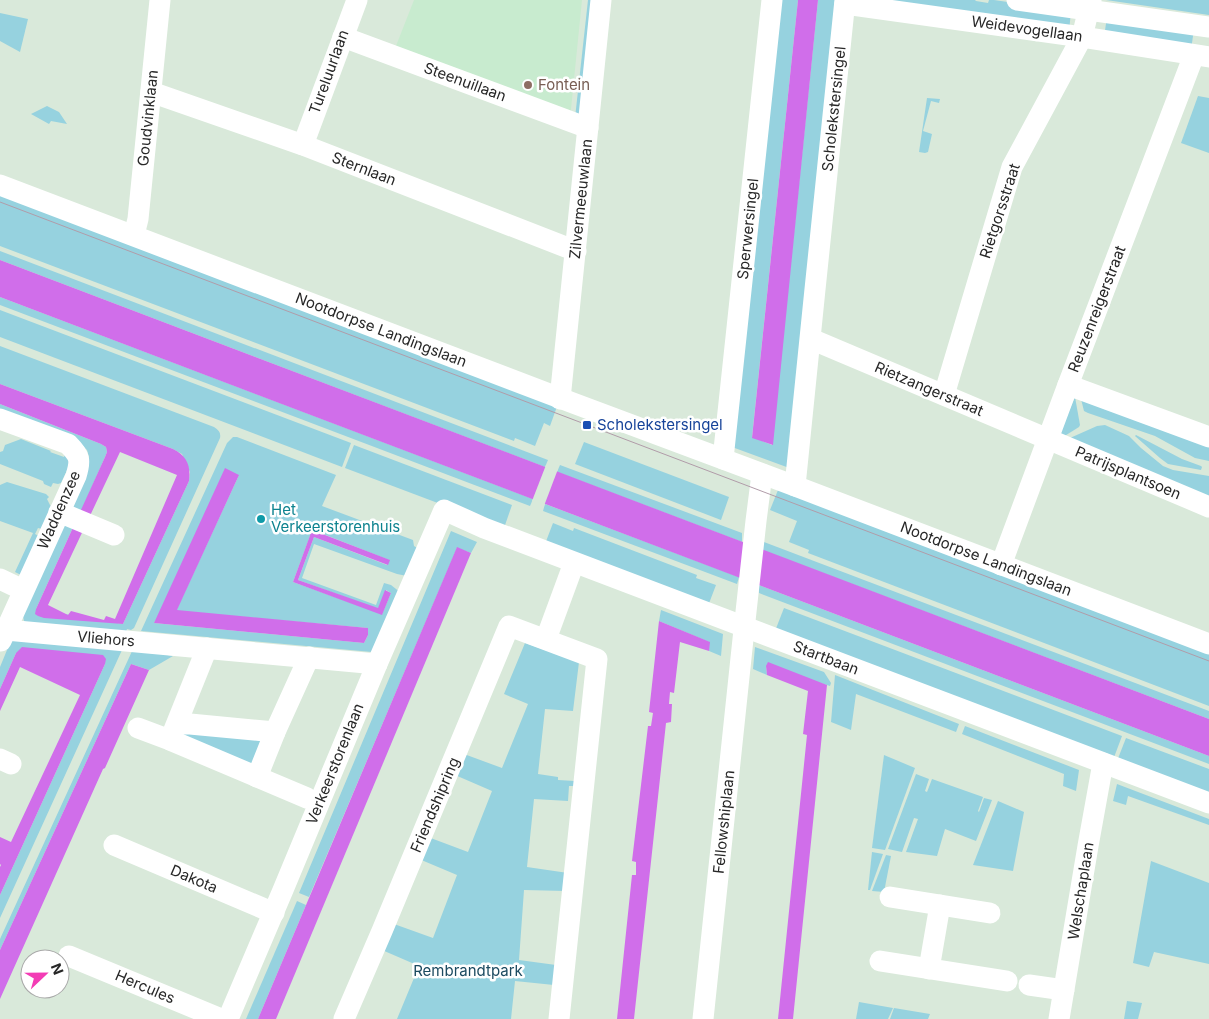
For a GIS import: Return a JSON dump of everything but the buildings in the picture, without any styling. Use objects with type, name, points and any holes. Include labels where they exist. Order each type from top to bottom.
[{"type":"street","name":"Goudvinklaan","points":[[134,235],[138,219],[160,0]]},
{"type":"street","name":"Tureluurlaan","points":[[303,144],[357,0]]},
{"type":"street","name":"Zilvermeeuwlaan","points":[[560,399],[601,0]]},
{"type":"street","name":"Sperwersingel","points":[[723,459],[772,0]]},
{"type":"street","name":"Weidevogellaan","points":[[1018,0],[1090,5],[1209,27]]},
{"type":"street","name":"Weidevogellaan","points":[[845,2],[1201,56]]},
{"type":"street","name":"Scholekstersingel","points":[[795,486],[845,2]]},
{"type":"street","name":"Rietgorsstraat","points":[[944,395],[1012,167],[1082,37],[1090,5]]},
{"type":"street","name":"Steenuillaan","points":[[343,37],[588,128]]},
{"type":"street","name":"Reuzenreigerstraat","points":[[1001,565],[1068,385],[1201,56]]},
{"type":"street","name":"Sternlaan","points":[[151,92],[303,144],[576,251]]},
{"type":"street","name":"Nootdorpse Landingslaan","points":[[0,184],[560,399],[795,486],[1209,644]]},
{"type":"street","name":"Rietzangerstraat","points":[[811,339],[1048,438]]},
{"type":"street","points":[[1068,385],[1207,432]]},
{"type":"street","name":"Waddenzee","points":[[0,419],[68,444],[79,459],[75,518],[23,590],[3,637]]},
{"type":"street","name":"Patrijsplantsoen","points":[[1048,438],[1209,507]]},
{"type":"street","points":[[746,616],[762,474]]},
{"type":"street","name":"Startbaan","points":[[444,510],[484,528],[574,563],[746,616],[835,662],[1209,803]]},
{"type":"street","name":"Verkeerstorenlaan","points":[[228,1019],[377,664],[444,510]]},
{"type":"street","points":[[75,518],[114,535]]},
{"type":"street","points":[[546,640],[574,563]]},
{"type":"street","points":[[0,578],[23,590]]},
{"type":"street","name":"Fellowshiplaan","points":[[703,1019],[746,616]]},
{"type":"street","name":"Friendshipring","points":[[344,1019],[509,626],[597,659],[559,1019]]},
{"type":"street","name":"Vliehors","points":[[3,637],[206,648],[377,664]]},
{"type":"street","points":[[174,732],[206,648]]},
{"type":"street","points":[[257,777],[308,658]]},
{"type":"street","points":[[174,732],[190,724],[275,732]]},
{"type":"street","points":[[138,728],[174,732],[257,777],[307,798]]},
{"type":"street","name":"Welschaplaan","points":[[1059,1019],[1103,763]]},
{"type":"street","name":"Dakota","points":[[114,845],[274,912]]},
{"type":"street","points":[[890,897],[990,913]]},
{"type":"street","points":[[929,969],[940,905]]},
{"type":"street","name":"Hercules","points":[[70,956],[221,1019]]},
{"type":"street","points":[[880,961],[1007,981]]},
{"type":"street","points":[[1029,985],[1064,990]]},
{"type":"shaded area","name":"Fontein","points":[[414,0],[582,0],[570,119],[394,51]]},
{"type":"shaded area","points":[[798,0],[818,0],[773,445],[752,438]]},
{"type":"shaded area","points":[[0,260],[1209,719],[1209,756],[0,297]]},
{"type":"shaded area","points":[[0,384],[173,449],[185,458],[189,466],[189,481],[123,624],[44,618],[35,614],[107,452],[106,447],[101,444],[0,404]],"holes":[[[120,452],[177,475],[115,619],[106,616],[104,620],[71,611],[68,615],[48,605]]]},
{"type":"shaded area","points":[[225,468],[239,475],[177,610],[368,628],[368,635],[364,643],[154,623]]},
{"type":"shaded area","points":[[312,530],[390,560],[388,565],[314,537],[298,580],[378,608],[385,590],[391,593],[382,615],[293,582]]},
{"type":"shaded area","points":[[457,547],[471,553],[276,1019],[258,1019]]},
{"type":"shaded area","points":[[659,621],[710,642],[709,651],[680,642],[674,693],[670,692],[669,704],[672,704],[671,722],[666,723],[634,1019],[617,1019],[632,875],[636,875],[636,862],[632,861],[648,726],[651,726],[653,713],[649,712]]},
{"type":"shaded area","points":[[22,647],[103,655],[106,659],[0,895],[0,837],[11,842],[80,695],[20,667],[0,711],[0,689],[16,653]]},
{"type":"shaded area","points":[[768,662],[827,685],[793,1019],[778,1019],[807,735],[803,734],[808,691],[767,675],[766,666]]},
{"type":"shaded area","points":[[131,664],[149,670],[22,949],[20,949],[20,954],[0,999],[0,950]]},
{"type":"green space","points":[[588,0],[593,0],[580,119],[575,118]]},
{"type":"green space","points":[[777,0],[798,0],[752,437],[772,445],[818,0],[840,0],[792,469],[732,447]]},
{"type":"green space","points":[[865,0],[975,0],[988,3],[989,0],[994,0],[1071,11],[1069,32]]},
{"type":"green space","points":[[1106,0],[1209,0],[1209,15]]},
{"type":"green space","points":[[0,13],[28,19],[20,52],[0,41]]},
{"type":"green space","points":[[1107,17],[1194,29],[1191,50],[1104,37]]},
{"type":"green space","points":[[1198,96],[1209,98],[1209,153],[1181,143]]},
{"type":"green space","points":[[927,98],[940,99],[939,103],[931,101],[923,131],[932,134],[928,152],[925,153],[919,152]]},
{"type":"green space","points":[[47,106],[59,112],[67,124],[51,121],[49,124],[31,114]]},
{"type":"green space","points":[[0,194],[559,401],[550,426],[544,423],[535,446],[515,438],[514,441],[0,246]]},
{"type":"green space","points":[[0,251],[548,460],[545,467],[0,260]]},
{"type":"green space","points":[[0,297],[533,499],[530,506],[0,305]]},
{"type":"green space","points":[[0,310],[351,443],[342,467],[0,337]]},
{"type":"green space","points":[[0,346],[214,427],[219,432],[220,438],[134,628],[131,630],[127,629],[126,632],[28,624],[24,621],[23,616],[63,520],[75,523],[36,609],[123,624],[189,481],[190,472],[182,454],[0,384]]},
{"type":"green space","points":[[1075,397],[1080,425],[1063,437],[1060,432]]},
{"type":"green space","points":[[1081,399],[1209,445],[1209,461],[1195,458],[1155,436],[1088,413],[1084,411]]},
{"type":"green space","points":[[0,404],[106,447],[107,452],[79,516],[71,504],[89,457],[87,450],[81,444],[0,413]]},
{"type":"green space","points":[[1105,425],[1129,436],[1163,466],[1173,470],[1209,476],[1209,500],[1070,438],[1097,426]]},
{"type":"green space","points":[[1136,435],[1182,459],[1201,466],[1201,470],[1168,464]]},
{"type":"green space","points":[[233,437],[237,437],[336,475],[322,506],[413,540],[414,546],[419,549],[407,576],[314,544],[302,578],[376,605],[384,583],[391,585],[401,593],[372,652],[141,631],[227,443]],"holes":[[[239,475],[176,611],[368,628],[368,635],[364,643],[154,623]],[[313,530],[389,560],[387,565],[314,537],[298,580],[378,609],[386,590],[391,593],[382,614],[293,582]]]},
{"type":"green space","points":[[21,439],[64,457],[66,452],[72,460],[61,483],[53,483],[51,487],[44,484],[43,481],[0,464],[0,452],[3,451],[5,445]]},
{"type":"green space","points":[[584,442],[729,497],[721,520],[575,464]]},
{"type":"green space","points":[[354,445],[512,505],[504,528],[345,468]]},
{"type":"green space","points":[[560,465],[742,533],[742,542],[557,472]]},
{"type":"green space","points":[[7,482],[46,494],[49,497],[47,499],[51,507],[42,529],[38,528],[35,534],[39,536],[21,575],[15,572],[33,533],[0,521],[0,485]]},
{"type":"green space","points":[[780,485],[1209,654],[1209,706],[808,553],[809,550],[789,542],[797,521],[770,510]]},
{"type":"green space","points":[[545,504],[739,577],[737,584],[543,511]]},
{"type":"green space","points":[[553,523],[573,531],[574,528],[697,575],[696,578],[716,585],[708,606],[545,544]]},
{"type":"green space","points":[[451,531],[477,542],[471,553],[457,548],[309,897],[299,893]]},
{"type":"green space","points":[[764,542],[1209,711],[1209,719],[762,550]]},
{"type":"green space","points":[[759,585],[1209,756],[1209,764],[759,593]]},
{"type":"green space","points":[[784,608],[1122,736],[1113,760],[775,631]]},
{"type":"green space","points":[[661,610],[723,634],[721,656],[709,651],[709,642],[659,621]]},
{"type":"green space","points":[[8,640],[122,650],[0,918],[0,895],[105,664],[16,653],[0,689],[0,667],[7,650],[3,647]]},
{"type":"green space","name":"Rembrandtpark","points":[[525,643],[579,662],[573,711],[545,709],[538,774],[558,777],[558,780],[575,781],[575,786],[569,786],[568,801],[534,799],[527,867],[568,873],[566,891],[524,890],[519,960],[556,965],[554,985],[515,981],[511,1019],[397,1019],[419,966],[382,950],[394,924],[433,938],[457,875],[419,859],[428,837],[468,852],[492,791],[455,775],[464,754],[502,768],[528,704],[504,694]]},
{"type":"green space","points":[[755,647],[824,672],[831,683],[830,686],[766,666],[767,675],[753,669]]},
{"type":"green space","points":[[133,649],[173,656],[149,670],[131,664],[0,950],[0,939]]},
{"type":"green space","points":[[835,675],[959,724],[956,732],[856,694],[851,730],[831,722]]},
{"type":"green space","points":[[965,726],[1079,770],[1076,791],[1063,786],[1064,774],[962,734]]},
{"type":"green space","points":[[182,730],[267,735],[253,768],[183,739]]},
{"type":"green space","points":[[1126,738],[1209,769],[1209,796],[1117,761]]},
{"type":"green space","points":[[884,755],[915,768],[885,850],[872,848]]},
{"type":"green space","points":[[916,774],[929,779],[925,791],[927,792],[932,779],[983,797],[979,812],[984,798],[992,800],[976,841],[945,829],[937,856],[906,852],[918,819],[914,818],[902,852],[888,849]]},
{"type":"green space","points":[[1117,784],[1209,819],[1209,825],[1128,796],[1126,805],[1113,801]]},
{"type":"green space","points":[[998,801],[1024,812],[1013,871],[973,865]]},
{"type":"green space","points":[[872,852],[883,854],[870,890],[868,890]]},
{"type":"green space","points":[[886,855],[891,856],[884,892],[872,891]]},
{"type":"green space","points":[[1151,861],[1209,883],[1209,964],[1154,952],[1149,967],[1133,963]]},
{"type":"green space","points":[[297,901],[306,905],[258,1019],[246,1019]]},
{"type":"green space","points":[[1127,1001],[1142,1003],[1138,1019],[1124,1019]]},
{"type":"green space","points":[[859,1002],[893,1008],[888,1019],[856,1019]]},
{"type":"green space","points":[[894,1008],[930,1014],[928,1019],[890,1019]]},
{"type":"pier","points":[[546,465],[558,469],[544,506],[532,501]]},
{"type":"tram line","points":[[0,202],[1209,661]]},
{"type":"place","name":"Fontein","points":[[528,85]]},
{"type":"place","name":"Scholekstersingel","points":[[587,425]]},
{"type":"place","name":"Het Verkeerstorenhuis","points":[[261,519]]}]
